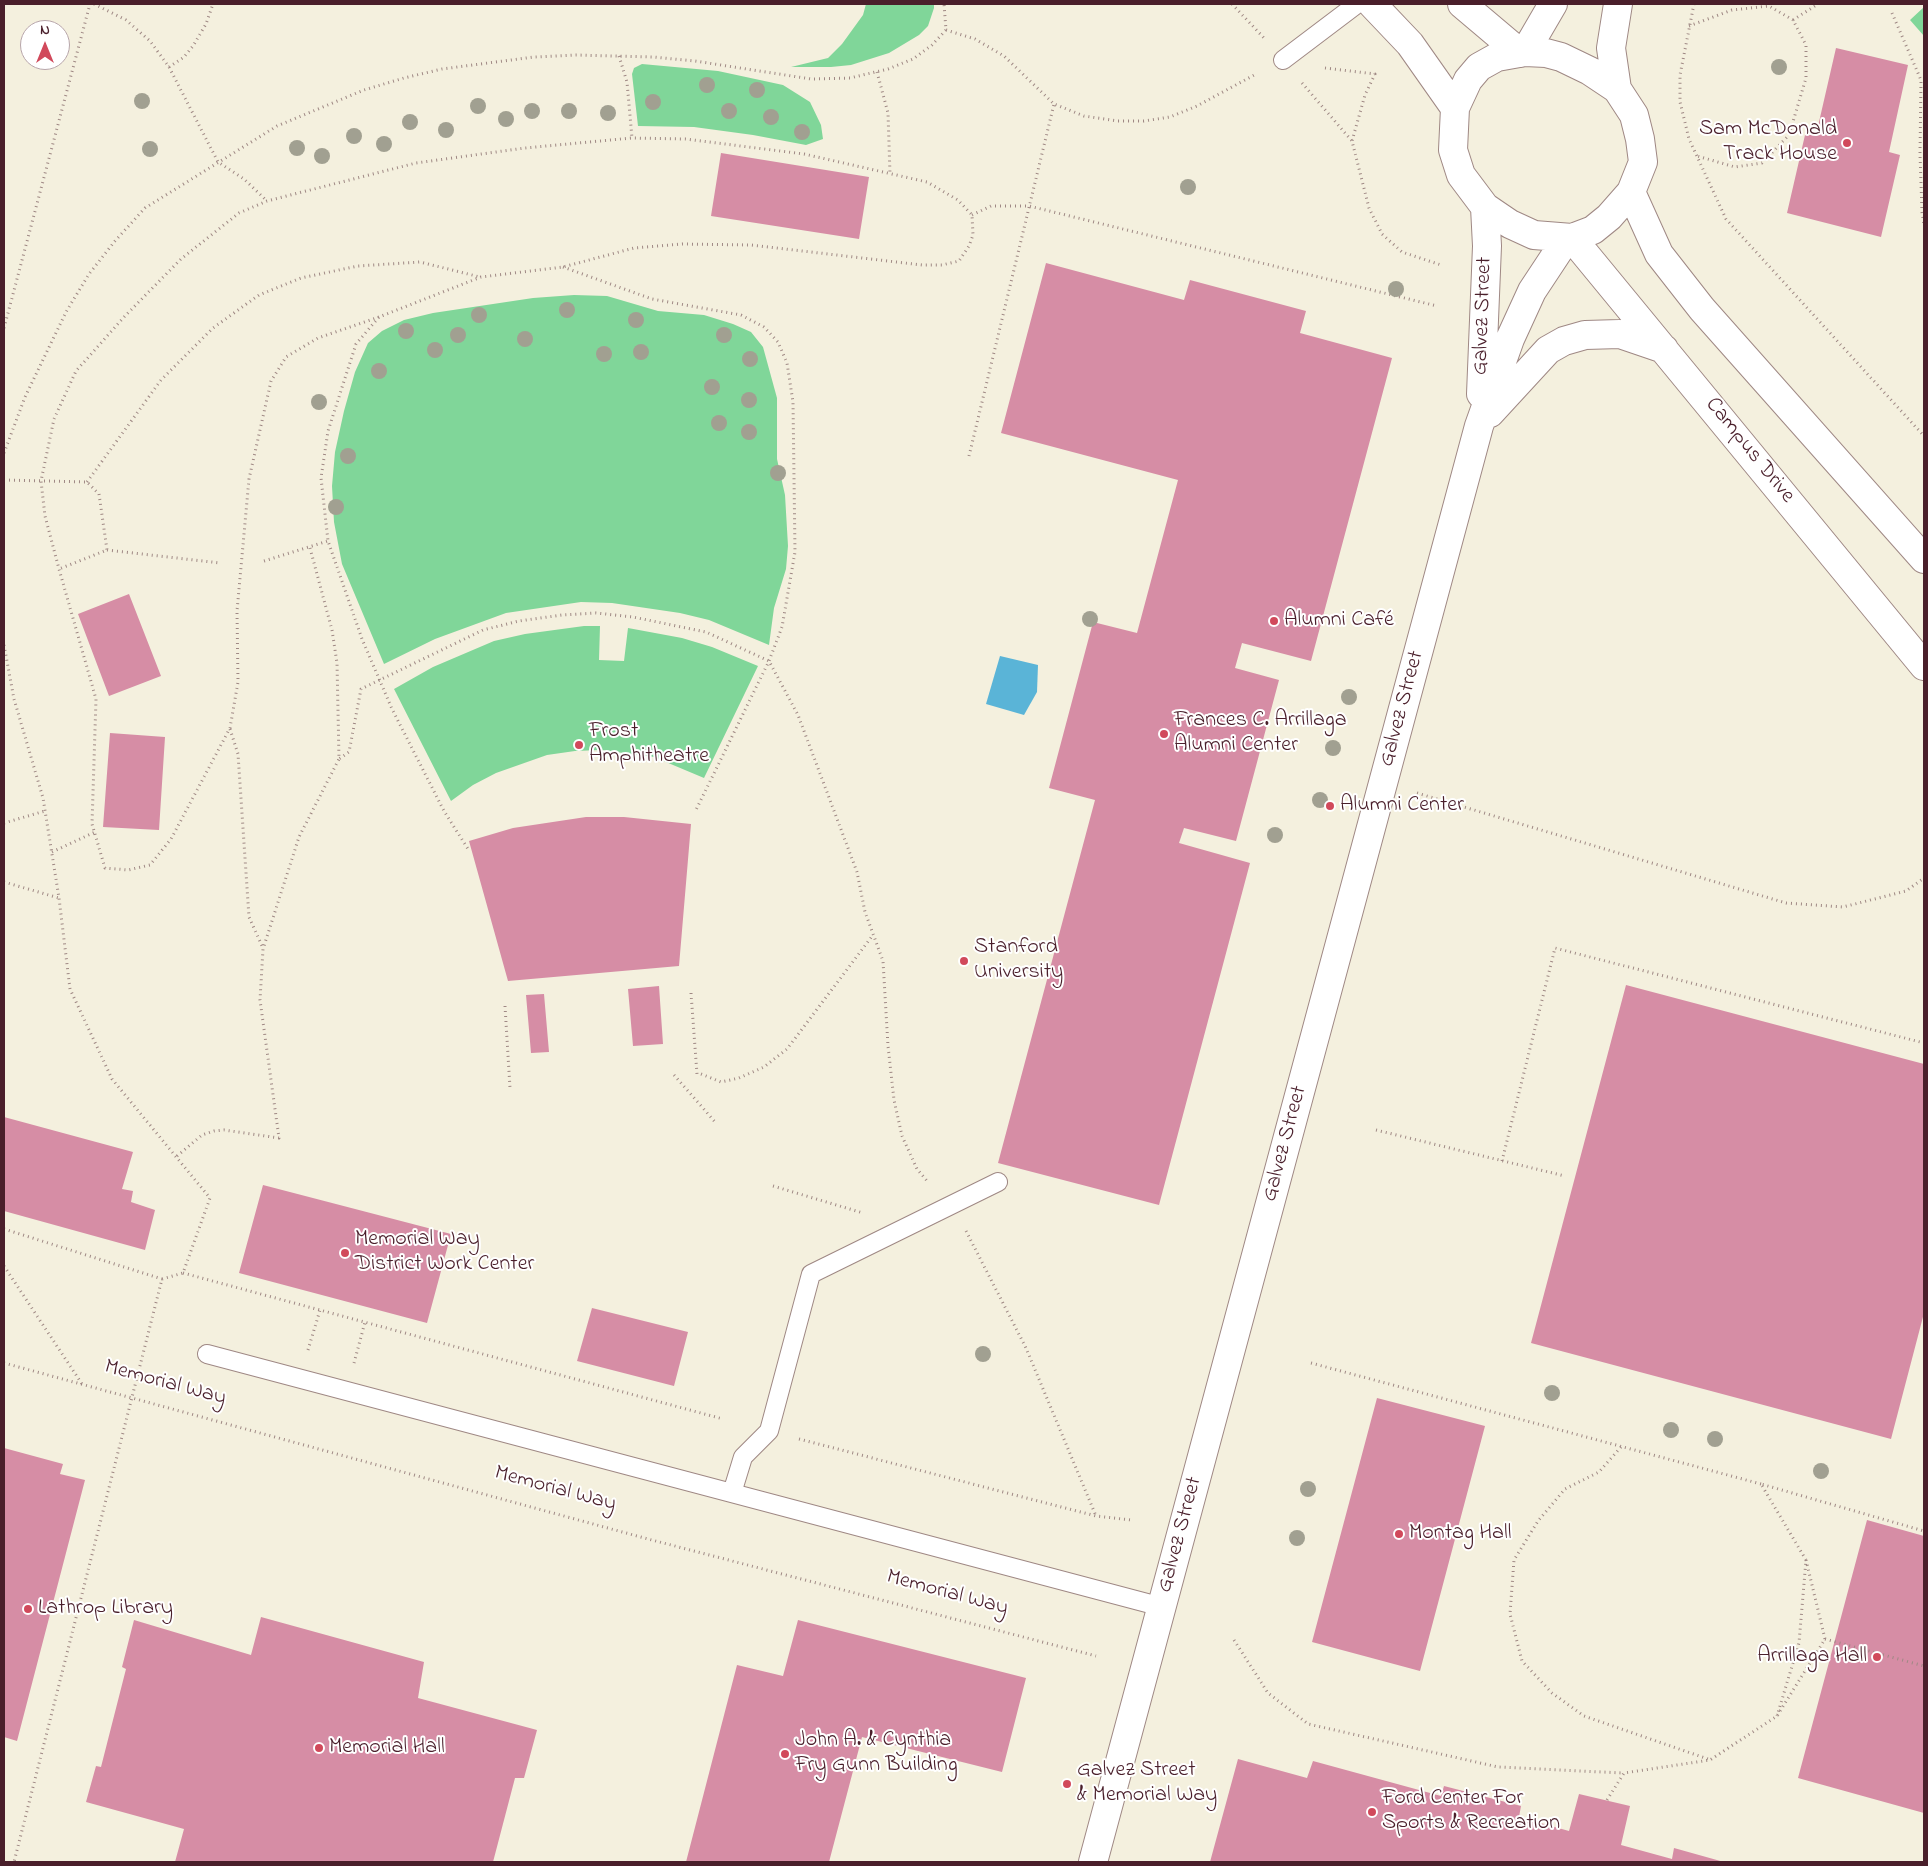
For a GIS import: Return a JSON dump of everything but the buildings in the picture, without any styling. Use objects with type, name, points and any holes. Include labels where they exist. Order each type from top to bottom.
[{"type":"street","points":[[1372,4],[1410,44],[1455,108]]},
{"type":"street","points":[[1462,4],[1522,52]]},
{"type":"street","points":[[1522,52],[1552,4]]},
{"type":"street","points":[[1617,89],[1611,48],[1618,4]]},
{"type":"street","points":[[1522,52],[1546,53],[1561,57],[1590,72],[1617,89],[1634,115],[1643,162],[1631,192],[1609,217],[1594,230],[1569,238],[1534,235],[1510,224],[1485,207],[1461,175],[1453,150],[1455,108],[1468,80],[1479,67],[1497,57],[1522,52]]},
{"type":"street","points":[[1631,192],[1659,254],[1702,309],[1924,559]]},
{"type":"street","name":"Galvez Street","points":[[1479,426],[1485,326],[1487,246],[1485,207]]},
{"type":"street","name":"Galvez Street","points":[[1093,1862],[1479,426],[1510,339],[1532,291],[1569,238]]},
{"type":"street","name":"Campus Drive","points":[[1569,238],[1664,349],[1924,666]]},
{"type":"street","points":[[1479,426],[1548,350],[1564,341],[1585,334],[1620,334],[1664,349]]},
{"type":"lane","points":[[1283,60],[1357,4]]},
{"type":"lane","points":[[732,1494],[743,1457],[769,1431],[811,1274],[998,1182]]},
{"type":"lane","name":"Memorial Way","points":[[207,1354],[1162,1607]]},
{"type":"path","points":[[4,328],[90,4]]},
{"type":"path","points":[[94,4],[126,20],[150,41],[170,67],[218,162],[244,179],[267,201]]},
{"type":"path","points":[[170,67],[184,57],[194,46],[206,24],[213,4]]},
{"type":"path","points":[[4,453],[25,397],[46,350],[89,274],[145,208],[277,126],[364,90],[404,78],[442,69],[534,57],[619,56],[696,61],[811,79],[850,78],[877,72],[913,59],[932,46],[946,30],[944,4]]},
{"type":"path","points":[[1232,4],[1352,141],[1369,208],[1382,234],[1402,252],[1440,265]]},
{"type":"path","points":[[1694,4],[1688,26],[1680,75],[1680,102],[1689,139],[1726,220],[1924,436]]},
{"type":"path","points":[[1793,20],[1818,4]]},
{"type":"path","points":[[1688,26],[1732,10],[1769,6],[1793,20],[1806,45],[1806,78],[1789,135],[1762,163],[1736,167],[1697,156]]},
{"type":"path","points":[[1892,13],[1921,80],[1920,154],[1924,225]]},
{"type":"path","points":[[946,30],[975,39],[1004,56],[1054,104],[1084,116],[1118,122],[1170,117],[1197,106],[1283,60],[1350,72],[1375,74],[1365,96],[1352,141]]},
{"type":"path","points":[[619,56],[627,82],[632,138]]},
{"type":"path","points":[[877,72],[888,113],[890,174]]},
{"type":"path","points":[[969,456],[1054,104]]},
{"type":"path","points":[[632,138],[685,139],[794,153],[926,182],[958,200],[972,215],[973,235],[969,246],[959,260],[942,265],[922,265],[785,248],[682,244],[634,248],[563,267],[481,277],[379,317],[318,338],[286,357],[270,381],[249,479],[237,610],[238,682],[230,728],[171,839],[150,865],[128,870],[105,868],[92,824],[96,699],[59,570],[46,516],[41,481],[54,419],[76,372],[125,316],[181,259],[239,213],[267,201],[416,163],[524,148],[632,138]]},
{"type":"path","points":[[972,215],[991,206],[1029,206],[1437,306]]},
{"type":"path","points":[[87,482],[161,380],[213,328],[259,296],[301,278],[358,266],[420,262],[481,277]]},
{"type":"path","points":[[563,267],[652,299],[741,315],[764,327],[778,342],[787,363],[793,402],[795,552],[782,627],[769,660],[696,810]]},
{"type":"path","points":[[379,317],[356,344],[328,431],[321,478],[328,541],[362,639],[379,680],[424,774],[468,849]]},
{"type":"path","points":[[4,480],[87,482],[99,494],[107,550]]},
{"type":"path","points":[[264,561],[328,541]]},
{"type":"path","points":[[177,1156],[202,1135],[214,1131],[224,1130],[279,1138],[260,1000],[263,949],[300,837],[339,759],[337,663],[332,630],[310,548]]},
{"type":"path","points":[[59,570],[107,550],[220,563]]},
{"type":"path","points":[[339,759],[349,752],[361,689],[483,630],[519,621],[562,615],[596,613],[672,624],[706,632],[769,660],[798,715],[817,764],[857,872],[865,912],[883,961],[888,1046],[894,1100],[902,1136],[917,1169],[947,1208]]},
{"type":"path","points":[[4,645],[14,699],[45,810],[59,898],[70,989],[112,1079],[210,1198],[183,1273]]},
{"type":"path","points":[[230,728],[238,754],[249,917],[263,949]]},
{"type":"path","points":[[1383,783],[1786,903],[1843,907],[1906,891],[1924,878]]},
{"type":"path","points":[[4,823],[45,810]]},
{"type":"path","points":[[52,852],[95,832]]},
{"type":"path","points":[[4,882],[59,898]]},
{"type":"path","points":[[702,1074],[721,1082],[739,1078],[764,1067],[787,1049],[874,934]]},
{"type":"path","points":[[1502,1161],[1555,948],[1924,1043]]},
{"type":"path","points":[[690,993],[696,1074]]},
{"type":"path","points":[[505,1006],[510,1088]]},
{"type":"path","points":[[674,1075],[716,1123]]},
{"type":"path","points":[[1376,1130],[1564,1176]]},
{"type":"path","points":[[773,1186],[868,1214]]},
{"type":"path","points":[[962,1224],[1026,1348],[1096,1516]]},
{"type":"path","points":[[4,1229],[162,1279],[183,1273],[723,1419]]},
{"type":"path","points":[[4,1266],[82,1384]]},
{"type":"path","points":[[14,1862],[162,1279]]},
{"type":"path","points":[[300,1379],[320,1310]]},
{"type":"path","points":[[346,1391],[365,1322]]},
{"type":"path","name":"Memorial Way","points":[[4,1363],[648,1539],[1096,1656]]},
{"type":"path","points":[[1311,1363],[1761,1484],[1924,1532]]},
{"type":"path","points":[[797,1438],[1096,1516],[1131,1520]]},
{"type":"path","points":[[1621,1447],[1600,1472],[1564,1489],[1538,1521],[1514,1560],[1510,1614],[1522,1661],[1552,1693],[1584,1716],[1710,1760]]},
{"type":"path","points":[[1234,1640],[1268,1694],[1308,1724],[1498,1767],[1624,1773],[1710,1760],[1777,1716],[1824,1639],[1806,1560],[1761,1484]]},
{"type":"path","points":[[1777,1716],[1799,1643],[1806,1560]]},
{"type":"path","points":[[1824,1639],[1924,1666]]},
{"type":"path","points":[[1607,1800],[1624,1773]]},
{"type":"green space","points":[[866,4],[934,4],[934,8],[928,26],[919,35],[889,53],[851,65],[791,67],[828,58],[842,44],[863,15]]},
{"type":"green space","points":[[1924,7],[1924,36],[1910,20]]},
{"type":"green space","points":[[642,64],[718,71],[783,85],[810,102],[821,125],[823,139],[806,145],[694,127],[638,126],[632,74],[634,68]]},
{"type":"green space","points":[[574,295],[607,296],[658,311],[704,315],[751,332],[763,347],[777,398],[777,459],[785,495],[788,546],[786,569],[774,608],[769,645],[709,620],[680,613],[612,603],[581,602],[506,613],[435,639],[384,664],[342,564],[334,522],[332,486],[335,452],[344,411],[355,372],[368,343],[382,331],[404,320],[433,313],[533,298]]},
{"type":"green space","points":[[584,626],[600,626],[599,660],[624,661],[628,628],[682,638],[712,647],[758,666],[704,778],[654,757],[600,750],[575,751],[547,755],[496,773],[473,785],[451,801],[394,689],[433,667],[494,641],[525,634]]},
{"type":"water","points":[[1000,656],[1038,665],[1037,692],[1024,715],[986,704]]},
{"type":"place","name":"Sam McDonald Track House","points":[[1847,143]]},
{"type":"place","name":"Alumni Café","points":[[1274,621]]},
{"type":"place","name":"Frances C. Arrillaga Alumni Center","points":[[1164,734]]},
{"type":"place","name":"Frost Amphitheatre","points":[[579,745]]},
{"type":"place","name":"Alumni Center","points":[[1330,806]]},
{"type":"place","name":"Stanford University","points":[[964,961]]},
{"type":"place","name":"Memorial Way District Work Center","points":[[345,1253]]},
{"type":"place","name":"Montag Hall","points":[[1399,1534]]},
{"type":"place","name":"Lathrop Library","points":[[28,1609]]},
{"type":"place","name":"Arrillaga Hall","points":[[1877,1657]]},
{"type":"place","name":"Memorial Hall","points":[[319,1748]]},
{"type":"place","name":"John A. & Cynthia Fry Gunn Building","points":[[785,1754]]},
{"type":"place","name":"Galvez Street & Memorial Way","points":[[1067,1784]]},
{"type":"place","name":"Ford Center For Sports & Recreation","points":[[1372,1812]]}]
